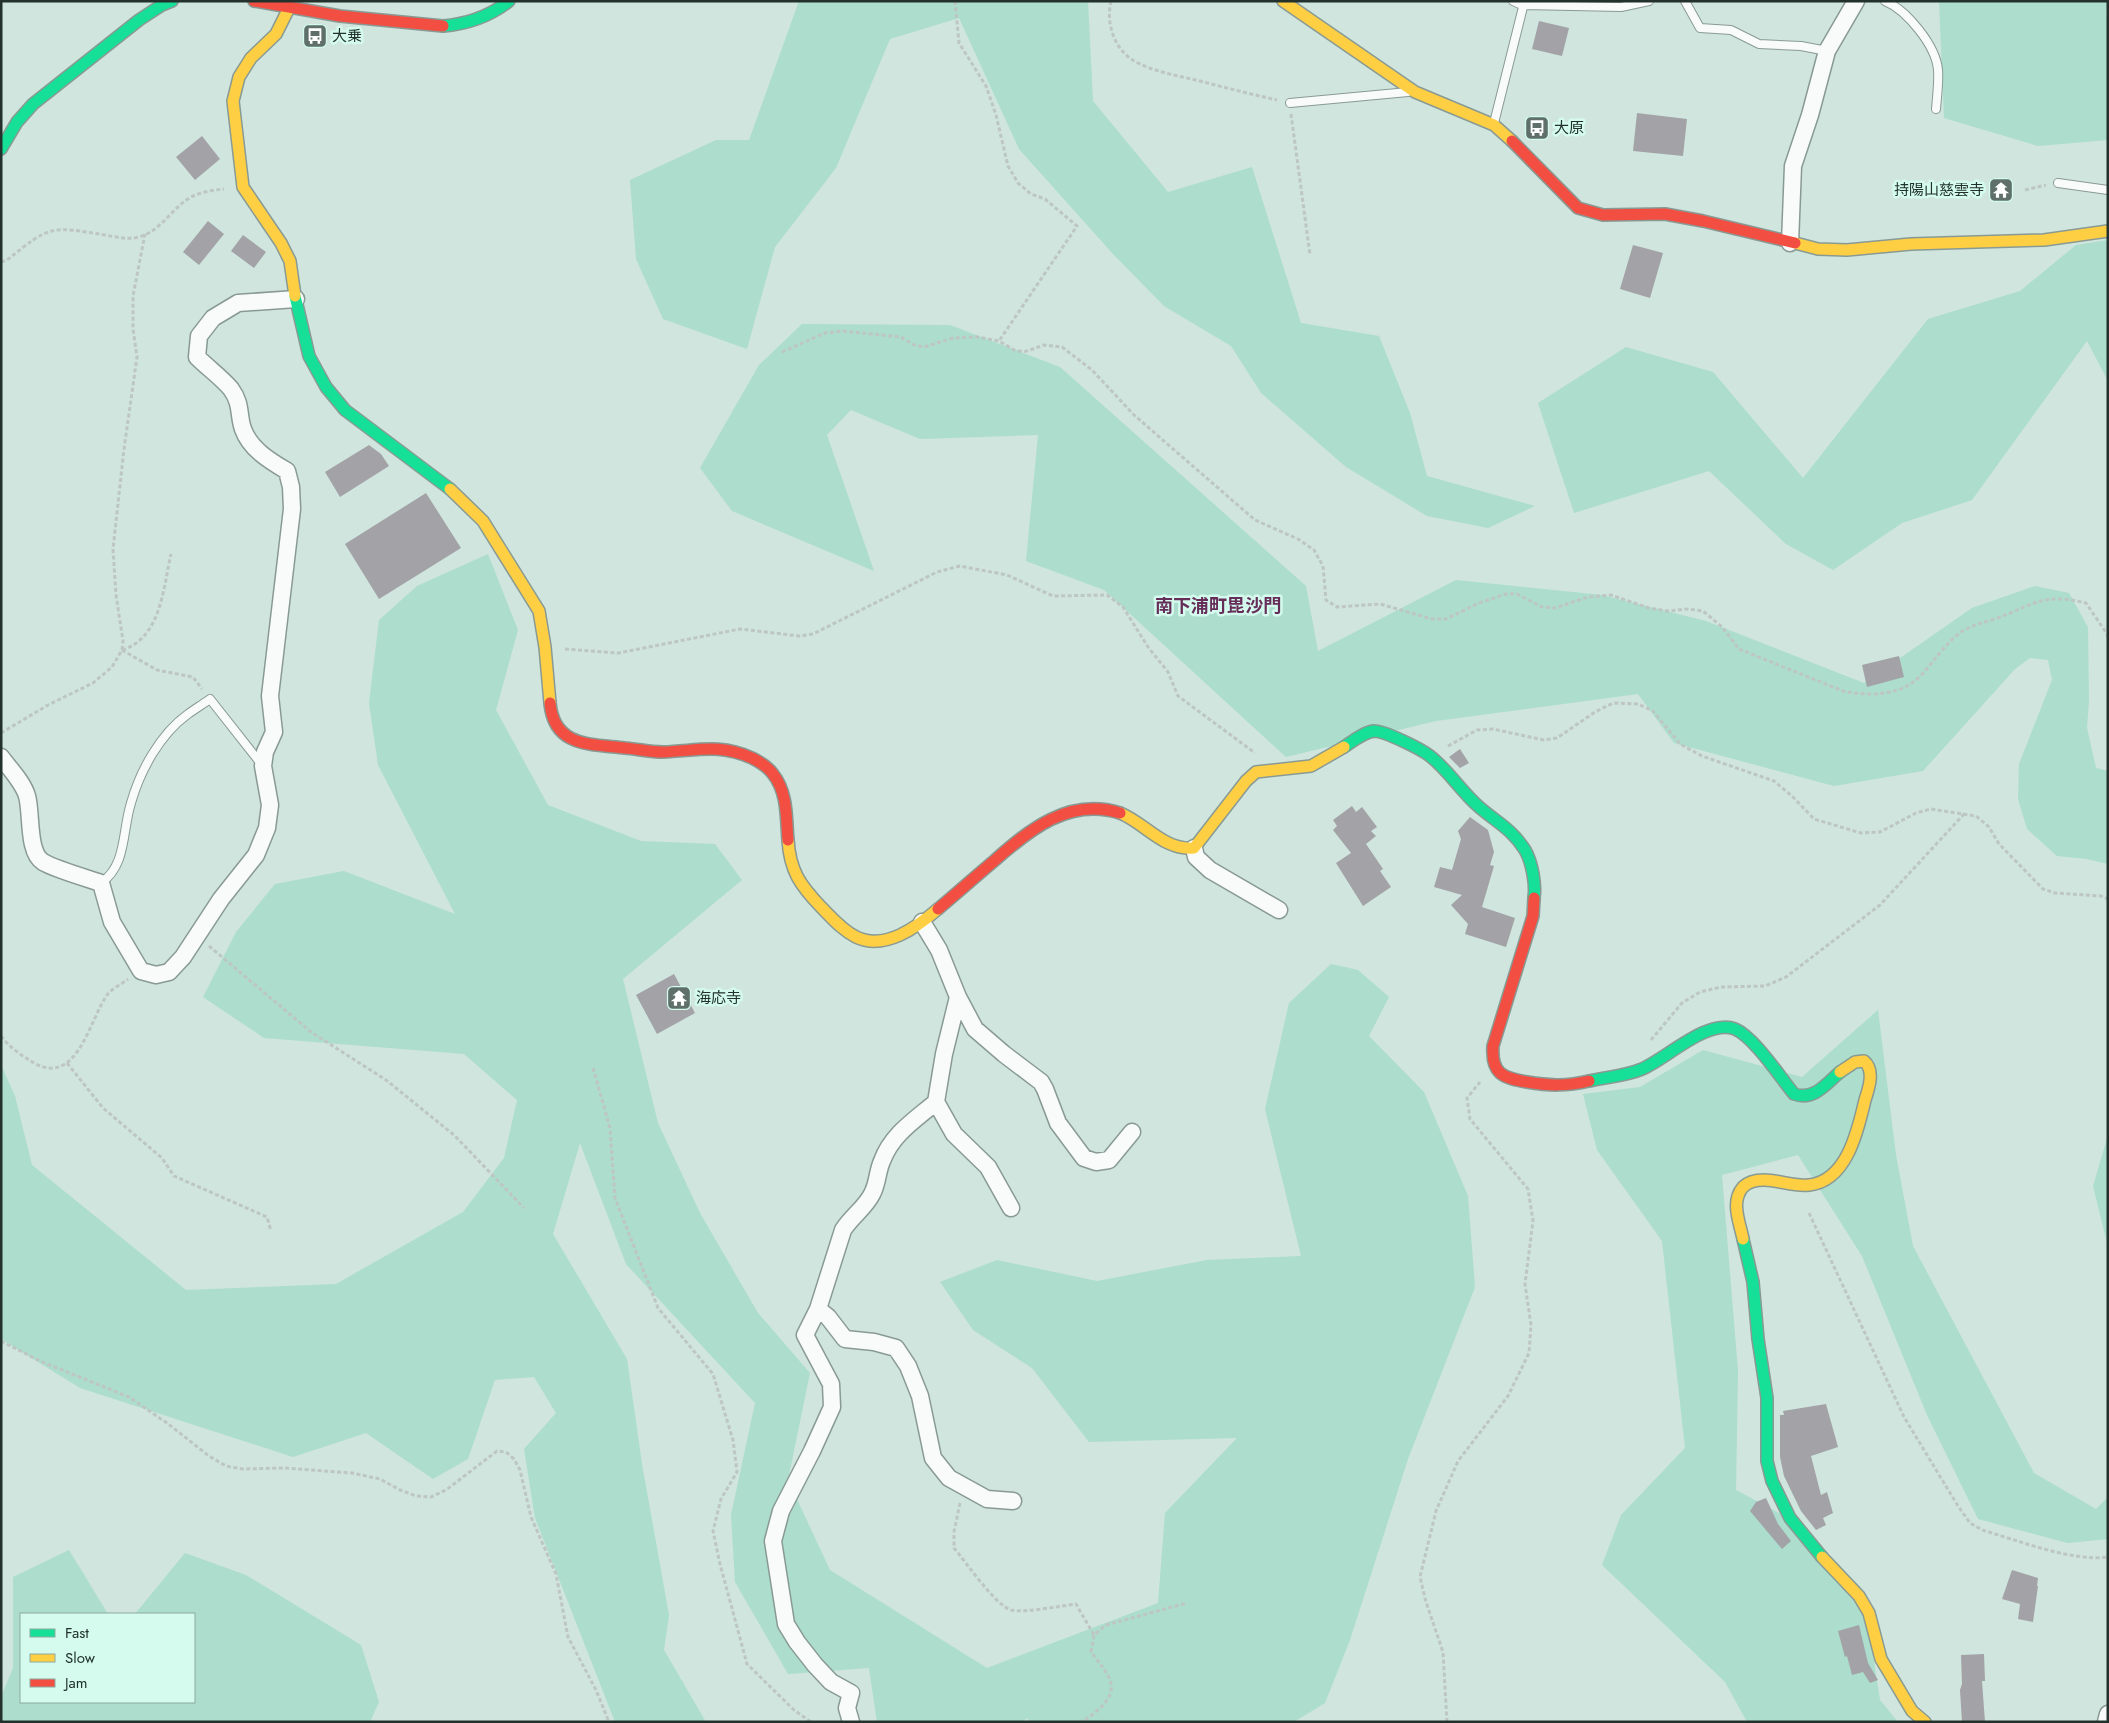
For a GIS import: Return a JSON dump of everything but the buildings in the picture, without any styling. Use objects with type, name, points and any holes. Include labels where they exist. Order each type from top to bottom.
[{"type":"street","points":[[1,150],[17,122],[33,104],[139,20],[162,5],[172,1]]},
{"type":"street","points":[[254,1],[336,16],[440,25],[461,24],[480,18],[501,8],[509,1]]},
{"type":"street","points":[[1283,1],[1415,92],[1494,124],[1578,208],[1603,215],[1665,214],[1703,221],[1818,249],[1848,250],[1911,244],[2044,240],[2108,231]]},
{"type":"street","points":[[1790,243],[1793,166],[1810,115],[1827,51],[1856,1]]},
{"type":"street","points":[[289,8],[276,34],[251,58],[239,77],[233,101],[243,187],[281,244],[290,261],[296,299],[309,356],[326,387],[345,410],[455,493],[483,521],[539,611],[545,647],[550,716],[557,727],[566,736],[580,743],[659,752],[718,747],[754,759],[770,770],[784,797],[793,870],[818,903],[838,924],[854,936],[872,942],[895,937],[922,922],[1041,822],[1069,812],[1096,809],[1122,814],[1167,842],[1187,849],[1194,848],[1250,776],[1256,772],[1311,766],[1371,731],[1389,735],[1430,756],[1478,806],[1512,832],[1526,852],[1533,875],[1533,916],[1493,1046],[1493,1061],[1496,1070],[1503,1077],[1513,1081],[1561,1086],[1643,1069],[1702,1034],[1726,1027],[1734,1028],[1749,1038],[1799,1098],[1820,1091],[1853,1061],[1864,1061],[1868,1064],[1870,1078],[1859,1119],[1851,1145],[1837,1170],[1829,1178],[1810,1185],[1802,1186],[1771,1179],[1752,1182],[1740,1190],[1736,1197],[1736,1206],[1753,1282],[1758,1339],[1767,1398],[1766,1461],[1772,1481],[1790,1518],[1809,1542],[1859,1596],[1869,1613],[1881,1659],[1912,1711],[1925,1722]]},
{"type":"street","points":[[1,757],[26,793],[35,854],[43,862],[101,883],[112,922],[141,971],[156,975],[169,972],[183,957],[221,899],[256,855],[267,828],[270,805],[263,766],[265,752],[274,732],[270,696],[292,509],[291,487],[286,471],[265,459],[243,429],[240,409],[231,389],[198,357],[199,336],[213,318],[238,303],[296,299]]},
{"type":"street","points":[[1194,848],[1196,857],[1210,870],[1279,910]]},
{"type":"street","points":[[922,922],[939,950],[958,998],[975,1029],[1041,1082],[1046,1089],[1058,1123],[1084,1158],[1096,1162],[1109,1160],[1132,1132]]},
{"type":"street","points":[[958,998],[944,1054],[936,1102],[954,1134],[988,1167],[1010,1208]]},
{"type":"street","points":[[852,1722],[848,1708],[851,1693],[831,1682],[797,1642],[786,1624],[773,1541],[781,1511],[832,1407],[831,1384],[805,1335],[818,1309],[843,1230],[849,1220],[871,1196],[878,1179],[881,1162],[895,1136],[936,1102]]},
{"type":"street","points":[[818,1309],[828,1317],[845,1339],[874,1342],[896,1348],[908,1366],[920,1396],[933,1458],[949,1478],[987,1499],[1013,1501]]},
{"type":"street","points":[[2106,1722],[2108,1714]]},
{"type":"lane","points":[[1513,1],[1621,7],[1649,1]]},
{"type":"lane","points":[[1685,1],[1700,28],[1731,30],[1759,44],[1801,46],[1827,51]]},
{"type":"lane","points":[[1885,1],[1893,4],[1908,18],[1928,42],[1938,68],[1936,108]]},
{"type":"lane","points":[[1494,124],[1523,3]]},
{"type":"lane","points":[[1290,103],[1415,92]]},
{"type":"lane","points":[[2058,183],[2108,190]]},
{"type":"lane","points":[[101,883],[117,869],[131,803],[145,768],[169,732],[186,715],[210,700],[263,766]]},
{"type":"path","points":[[955,1],[959,43],[986,86],[996,115],[1008,166],[1018,183],[1031,194],[1045,199],[1077,226],[999,341]]},
{"type":"path","points":[[1111,1],[1109,11],[1111,29],[1117,45],[1130,58],[1156,70],[1290,103],[1310,255]]},
{"type":"path","points":[[2024,190],[2058,183]]},
{"type":"path","points":[[1,262],[7,260],[39,234],[53,229],[66,228],[125,239],[152,231],[190,197],[209,191],[243,187]]},
{"type":"path","points":[[1,733],[48,705],[93,683],[112,667],[122,650],[123,640],[116,595],[113,549],[137,357],[133,329],[133,296],[145,234]]},
{"type":"path","points":[[782,352],[825,333],[843,330],[901,338],[914,345],[924,347],[953,338],[977,337],[999,341],[1014,350],[1024,352],[1044,345],[1062,346],[1092,370],[1134,415],[1256,520],[1298,539],[1314,550],[1323,566],[1326,600],[1337,607],[1380,604],[1432,619],[1446,619],[1506,594],[1517,594],[1542,607],[1555,608],[1588,597],[1611,595],[1649,608],[1668,612],[1688,609],[1703,612],[1722,627],[1739,649],[1843,692],[1858,695],[1904,688],[1917,680],[1940,652],[1959,633],[1973,625],[2010,613],[2035,601],[2050,598],[2070,599],[2086,603],[2107,634],[2108,639]]},
{"type":"path","points":[[122,650],[135,646],[148,632],[158,613],[171,554]]},
{"type":"path","points":[[545,647],[618,653],[677,643],[733,630],[750,629],[799,636],[813,634],[937,572],[960,566],[969,567],[1007,575],[1053,596],[1107,596],[1122,607],[1168,672],[1178,696],[1247,746],[1274,770]]},
{"type":"path","points":[[122,650],[157,670],[193,677],[210,700]]},
{"type":"path","points":[[1430,756],[1476,730],[1493,729],[1544,740],[1557,738],[1612,703],[1638,704],[1653,711],[1680,744],[1702,756],[1774,781],[1814,819],[1860,833],[1880,832],[1916,813],[1931,808],[1976,816],[1989,827],[1999,844],[2043,889],[2055,892],[2101,896],[2108,899]]},
{"type":"path","points":[[1648,1043],[1682,1003],[1700,992],[1722,987],[1765,986],[1786,977],[1880,905],[1964,814]]},
{"type":"path","points":[[197,936],[311,1032],[386,1080],[454,1135],[524,1208]]},
{"type":"path","points":[[1,1036],[23,1057],[42,1068],[60,1068],[74,1058],[107,994],[141,971]]},
{"type":"path","points":[[66,1063],[103,1108],[162,1158],[174,1176],[267,1217],[271,1231]]},
{"type":"path","points":[[593,1068],[610,1128],[615,1198],[658,1308],[713,1374],[734,1440],[737,1472],[721,1499],[713,1531],[747,1664],[794,1710],[811,1722]]},
{"type":"path","points":[[1446,1722],[1444,1652],[1426,1602],[1420,1577],[1436,1511],[1458,1461],[1508,1396],[1529,1353],[1531,1325],[1525,1284],[1533,1221],[1528,1189],[1470,1119],[1467,1098],[1486,1074],[1496,1070]]},
{"type":"path","points":[[1809,1213],[1904,1417],[1970,1523],[1982,1530],[2067,1554],[2097,1559],[2108,1557]]},
{"type":"path","points":[[1,1341],[40,1361],[129,1397],[167,1423],[209,1456],[226,1466],[243,1469],[285,1468],[352,1473],[380,1479],[416,1496],[431,1496],[446,1490],[497,1452],[506,1452],[514,1459],[520,1470],[531,1517],[556,1574],[568,1637],[596,1690],[610,1722]]},
{"type":"path","points":[[963,1485],[954,1532],[954,1548],[997,1601],[1010,1610],[1027,1610],[1076,1604],[1094,1635],[1092,1652],[1112,1682],[1111,1694],[1101,1707],[1085,1720],[1079,1722]]},
{"type":"path","points":[[1094,1635],[1106,1625],[1187,1602]]},
{"type":"green space","points":[[799,1],[1088,1],[1093,101],[1168,192],[1252,167],[1301,323],[1379,336],[1410,413],[1427,476],[1535,506],[1488,528],[1427,516],[1346,467],[1261,393],[1231,346],[1164,306],[1113,254],[1019,149],[959,18],[890,39],[836,168],[775,247],[747,349],[663,319],[636,259],[630,180],[716,140],[749,140]]},
{"type":"green space","points":[[1939,1],[2108,1],[2106,12],[2108,13],[2108,140],[2038,146],[1944,118]]},
{"type":"green space","points":[[2108,240],[2108,381],[2087,341],[1972,500],[1902,523],[1833,570],[1786,544],[1709,471],[1574,513],[1538,403],[1626,347],[1713,372],[1803,478],[1928,319],[2020,291],[2076,245]]},
{"type":"green space","points":[[802,324],[950,325],[1060,367],[1306,586],[1318,651],[1456,580],[1602,595],[1706,621],[1864,683],[1972,608],[2035,586],[2069,593],[2088,627],[2089,700],[2087,728],[2096,768],[2108,771],[2108,864],[2087,859],[2057,856],[2027,829],[2018,799],[2019,764],[2052,680],[2048,660],[2030,658],[2015,669],[1923,771],[1834,786],[1674,743],[1638,694],[1436,721],[1286,757],[1104,590],[1026,561],[1038,435],[920,439],[851,410],[827,435],[874,571],[732,511],[700,468],[759,365]]},
{"type":"green space","points":[[488,554],[518,630],[496,710],[548,805],[641,841],[715,844],[742,880],[623,979],[658,1123],[700,1213],[758,1313],[810,1373],[788,1480],[830,1570],[987,1668],[1158,1603],[1165,1513],[1237,1438],[1089,1442],[1032,1368],[973,1330],[940,1282],[997,1260],[1097,1281],[1207,1260],[1301,1256],[1265,1109],[1289,1003],[1331,964],[1358,970],[1389,997],[1369,1036],[1424,1092],[1468,1196],[1475,1287],[1408,1459],[1350,1640],[1325,1703],[1294,1722],[1030,1722],[1027,1718],[1023,1722],[877,1722],[869,1668],[788,1674],[735,1582],[731,1515],[755,1403],[626,1264],[580,1143],[553,1234],[627,1359],[642,1464],[669,1615],[664,1650],[706,1722],[615,1722],[535,1518],[524,1449],[556,1413],[534,1377],[495,1380],[468,1459],[433,1479],[366,1433],[293,1457],[80,1388],[1,1339],[1,1065],[15,1096],[32,1165],[186,1290],[336,1284],[463,1212],[504,1158],[517,1100],[464,1054],[264,1038],[203,997],[236,932],[275,884],[344,871],[455,914],[378,765],[369,703],[379,620],[417,586]]},
{"type":"green space","points":[[1878,1010],[1896,1155],[1913,1246],[2034,1473],[2096,1509],[2108,1497],[2108,1539],[2068,1543],[1978,1519],[1927,1415],[1862,1256],[1798,1155],[1722,1175],[1738,1371],[1736,1490],[1800,1524],[1863,1590],[1880,1700],[1898,1722],[1747,1722],[1725,1682],[1602,1565],[1621,1515],[1685,1448],[1662,1241],[1597,1150],[1583,1094],[1640,1087],[1703,1050],[1802,1077]]},
{"type":"green space","points":[[2108,1135],[2108,1247],[2093,1186]]},
{"type":"green space","points":[[69,1550],[107,1613],[20,1613],[20,1703],[195,1703],[195,1613],[136,1613],[185,1553],[246,1575],[361,1645],[379,1702],[370,1722],[1,1722],[1,1697],[13,1668],[13,1577]]},
{"type":"traffic: fast","points":[[1,149],[17,122],[33,104],[139,20],[162,5],[172,1]]},
{"type":"traffic: fast","points":[[443,26],[478,18],[494,11],[509,1]]},
{"type":"traffic: fast","points":[[295,296],[309,356],[326,387],[345,410],[450,489]]},
{"type":"traffic: fast","points":[[1344,747],[1362,735],[1374,731],[1403,741],[1430,756],[1472,800],[1520,842],[1531,867],[1534,880],[1534,898]]},
{"type":"traffic: fast","points":[[1589,1081],[1623,1075],[1642,1069],[1700,1034],[1724,1027],[1735,1029],[1750,1040],[1794,1094],[1801,1096],[1814,1093],[1840,1072]]},
{"type":"traffic: fast","points":[[1743,1239],[1753,1282],[1758,1339],[1767,1398],[1767,1461],[1772,1481],[1790,1518],[1822,1557]]},
{"type":"traffic: slow","points":[[1283,1],[1415,92],[1494,125],[1512,141]]},
{"type":"traffic: slow","points":[[289,8],[276,34],[251,58],[239,77],[233,101],[243,187],[281,243],[290,261],[295,296]]},
{"type":"traffic: slow","points":[[1795,243],[1818,249],[1847,250],[1911,244],[2044,240],[2108,231]]},
{"type":"traffic: slow","points":[[450,489],[483,521],[539,611],[545,647],[550,703]]},
{"type":"traffic: slow","points":[[1120,813],[1164,841],[1183,848],[1194,848],[1246,781],[1256,772],[1311,766],[1344,747]]},
{"type":"traffic: slow","points":[[788,840],[791,860],[797,877],[833,919],[856,937],[867,941],[889,939],[920,923],[938,909]]},
{"type":"traffic: slow","points":[[1743,1239],[1736,1206],[1739,1193],[1745,1185],[1761,1180],[1803,1185],[1822,1181],[1833,1174],[1849,1152],[1859,1125],[1870,1074],[1864,1061],[1855,1062],[1840,1072]]},
{"type":"traffic: slow","points":[[1822,1557],[1859,1596],[1869,1613],[1881,1659],[1912,1711],[1925,1722]]},
{"type":"traffic: jam","points":[[254,1],[340,16],[443,26]]},
{"type":"traffic: jam","points":[[1512,141],[1578,208],[1603,215],[1665,214],[1795,243]]},
{"type":"traffic: jam","points":[[550,703],[558,728],[566,736],[587,744],[658,752],[718,749],[740,753],[758,761],[771,771],[778,781],[784,797],[788,840]]},
{"type":"traffic: jam","points":[[938,909],[1007,849],[1051,819],[1084,809],[1101,809],[1120,813]]},
{"type":"traffic: jam","points":[[1534,898],[1533,916],[1493,1046],[1494,1063],[1500,1073],[1511,1079],[1558,1085],[1589,1081]]},
{"type":"place","name":"大乗","points":[[315,36]]},
{"type":"place","name":"大原","points":[[1537,128]]},
{"type":"place","name":"持陽山慈雲寺","points":[[2001,190]]},
{"type":"place","name":"海応寺","points":[[679,998]]},
{"type":"district","name":"南下浦町毘沙門","points":[[1218,606]]}]
